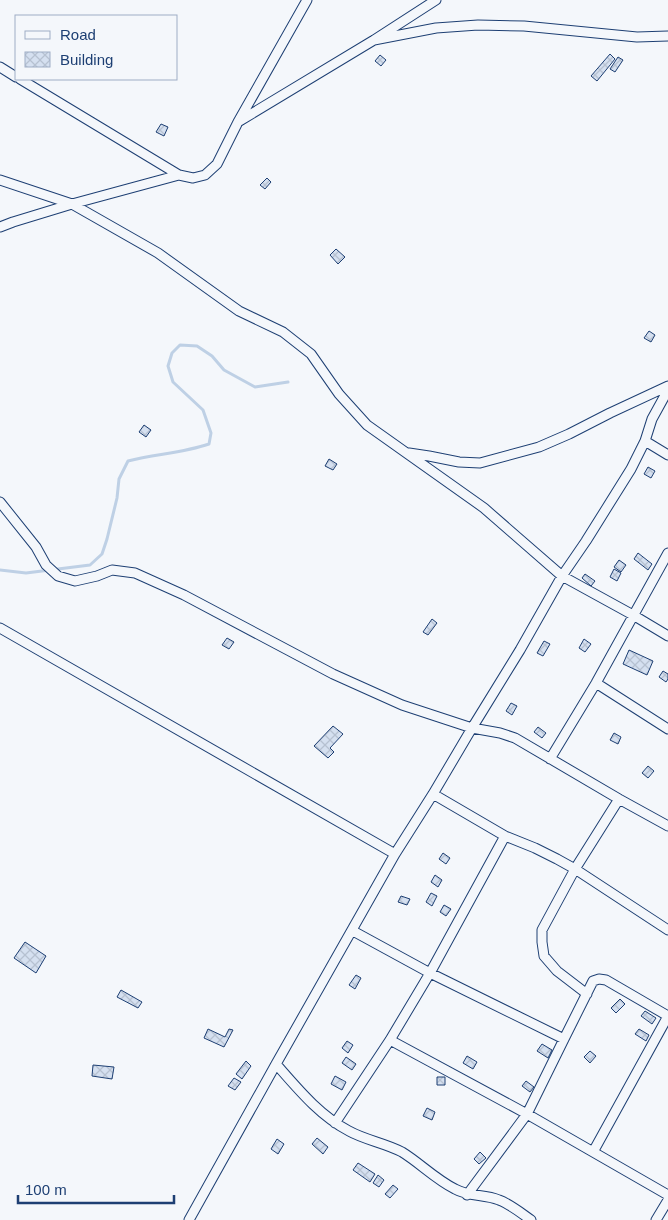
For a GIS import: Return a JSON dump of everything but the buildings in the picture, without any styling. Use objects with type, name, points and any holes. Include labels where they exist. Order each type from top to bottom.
[{"type":"street","points":[[22,80],[179,175],[193,178],[205,175],[217,164],[238,122],[307,0]]},
{"type":"street","points":[[238,122],[374,40],[436,0]]},
{"type":"street","points":[[374,40],[436,28],[478,24],[524,26],[637,37],[668,36]]},
{"type":"street","points":[[0,67],[15,76]]},
{"type":"street","points":[[0,227],[72,204],[179,175]]},
{"type":"street","points":[[0,180],[72,204],[158,252],[239,311],[283,332],[311,354],[339,394],[367,425],[484,508],[562,576],[668,636]]},
{"type":"street","points":[[406,452],[459,462],[480,463],[539,447],[668,386]]},
{"type":"street","points":[[189,1220],[395,854],[520,650],[562,576],[631,469],[645,441],[652,419],[668,390]]},
{"type":"street","points":[[645,441],[668,455]]},
{"type":"street","points":[[0,502],[36,547],[46,565],[58,576],[75,581],[112,570],[135,573],[184,595],[333,674],[402,705],[472,728],[515,738],[618,799],[668,826]]},
{"type":"street","points":[[550,759],[596,683],[668,553]]},
{"type":"street","points":[[0,628],[395,854]]},
{"type":"street","points":[[596,683],[668,729]]},
{"type":"street","points":[[433,794],[505,836],[557,859],[668,930]]},
{"type":"street","points":[[587,994],[557,971],[544,956],[542,930],[575,870],[618,799]]},
{"type":"street","points":[[335,1123],[390,1040],[430,973],[505,836]]},
{"type":"street","points":[[352,931],[430,973],[564,1039]]},
{"type":"street","points":[[467,1195],[527,1114],[593,981],[599,979],[606,980],[668,1016],[593,1152]]},
{"type":"street","points":[[390,1040],[527,1114],[668,1195]]},
{"type":"street","points":[[276,1064],[307,1099],[335,1123],[350,1132],[402,1152],[455,1190],[467,1195],[500,1200],[531,1220]]},
{"type":"street","points":[[656,1220],[668,1200]]},
{"type":"waterway","points":[[0,570],[26,573],[90,565],[102,554],[117,498],[119,479],[128,461],[209,444],[211,433],[203,410],[173,382],[168,366],[172,353],[180,345],[197,346],[212,356],[224,370],[255,387],[288,382]]}]
